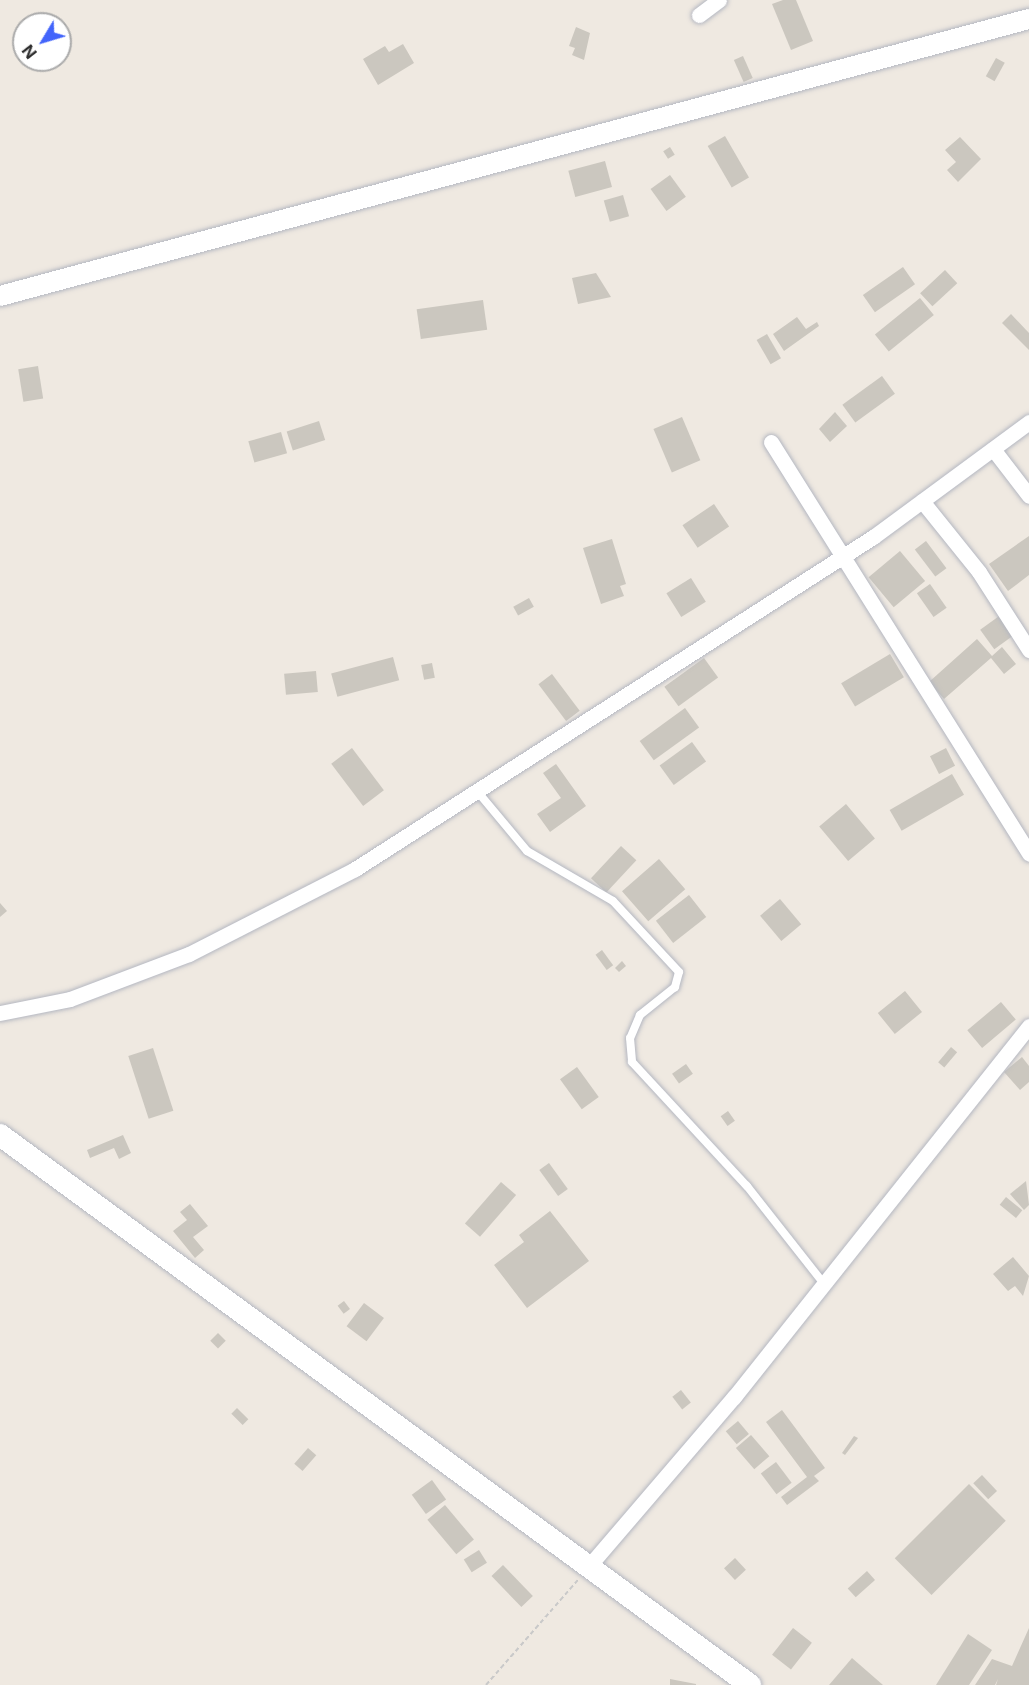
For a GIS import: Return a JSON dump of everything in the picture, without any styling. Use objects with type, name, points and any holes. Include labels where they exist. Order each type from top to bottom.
[{"type":"main road","points":[[0,1135],[750,1685]]},
{"type":"street","points":[[699,15],[719,0]]},
{"type":"street","points":[[0,296],[1029,20]]},
{"type":"street","points":[[0,1013],[70,999],[189,954],[355,869],[840,558],[1029,422]]},
{"type":"street","points":[[771,442],[840,558],[1029,854]]},
{"type":"street","points":[[993,449],[1029,496]]},
{"type":"street","points":[[922,501],[979,572],[1029,650]]},
{"type":"street","points":[[589,1566],[824,1284],[1029,1026]]},
{"type":"lane","points":[[477,791],[527,851],[613,901],[679,972],[675,987],[640,1015],[630,1038],[632,1062],[747,1186],[824,1284]]},
{"type":"path","points":[[486,1685],[589,1566]]},
{"type":"building","points":[[783,0],[796,0],[813,41],[791,50],[772,4]]},
{"type":"building","points":[[576,27],[590,33],[584,60],[572,55],[575,48],[569,46]]},
{"type":"building","points":[[403,44],[414,63],[378,85],[363,59],[385,46],[389,52]]},
{"type":"building","points":[[743,56],[753,78],[744,82],[734,60]]},
{"type":"building","points":[[996,58],[1005,63],[995,81],[986,76]]},
{"type":"building","points":[[725,136],[749,178],[732,188],[708,146]]},
{"type":"building","points":[[960,137],[981,159],[958,182],[947,170],[956,162],[945,150]]},
{"type":"building","points":[[670,147],[675,155],[668,159],[663,151]]},
{"type":"building","points":[[605,161],[612,187],[575,197],[568,171]]},
{"type":"building","points":[[670,175],[686,197],[666,211],[651,189]]},
{"type":"building","points":[[623,195],[629,216],[610,222],[604,201]]},
{"type":"building","points":[[903,267],[915,284],[875,312],[863,295]]},
{"type":"building","points":[[945,270],[957,283],[932,306],[920,293]]},
{"type":"building","points":[[596,273],[611,297],[578,304],[572,278]]},
{"type":"building","points":[[920,298],[934,315],[889,352],[875,335]]},
{"type":"building","points":[[483,300],[487,330],[421,339],[417,309]]},
{"type":"building","points":[[1011,314],[1029,333],[1029,350],[1002,323]]},
{"type":"building","points":[[797,317],[806,329],[817,322],[819,326],[784,351],[773,334]]},
{"type":"building","points":[[767,334],[781,358],[771,364],[757,340]]},
{"type":"building","points":[[38,366],[43,399],[23,402],[18,369]]},
{"type":"building","points":[[882,376],[895,394],[855,423],[842,405]]},
{"type":"building","points":[[835,412],[847,426],[830,442],[819,429]]},
{"type":"building","points":[[682,417],[700,460],[672,472],[653,429]]},
{"type":"building","points":[[319,421],[325,440],[293,451],[287,432]]},
{"type":"building","points":[[281,432],[287,453],[254,463],[248,441]]},
{"type":"building","points":[[714,504],[729,526],[698,548],[682,525]]},
{"type":"building","points":[[1029,536],[1029,575],[1008,591],[989,564]]},
{"type":"building","points":[[612,539],[626,584],[620,586],[624,596],[601,604],[583,548]]},
{"type":"building","points":[[926,541],[946,568],[935,577],[915,549]]},
{"type":"building","points":[[900,551],[925,581],[894,607],[869,577]]},
{"type":"building","points":[[691,578],[706,602],[681,617],[666,593]]},
{"type":"building","points":[[930,584],[947,608],[934,617],[917,593]]},
{"type":"building","points":[[529,598],[534,607],[518,615],[513,607]]},
{"type":"building","points":[[1002,614],[1016,633],[994,649],[980,630]]},
{"type":"building","points":[[977,639],[992,656],[1002,647],[1016,664],[1004,674],[991,658],[944,699],[929,682]]},
{"type":"building","points":[[890,654],[904,677],[855,707],[841,683]]},
{"type":"building","points":[[393,657],[399,680],[337,697],[331,674]]},
{"type":"building","points":[[704,658],[718,677],[678,706],[664,687]]},
{"type":"building","points":[[432,663],[435,678],[424,680],[421,665]]},
{"type":"building","points":[[316,671],[318,692],[286,695],[284,674]]},
{"type":"building","points":[[552,674],[580,711],[566,721],[538,684]]},
{"type":"building","points":[[685,708],[699,727],[654,760],[640,741]]},
{"type":"building","points":[[692,742],[706,761],[674,785],[660,766]]},
{"type":"building","points":[[352,748],[384,790],[363,806],[331,764]]},
{"type":"building","points":[[946,748],[955,766],[939,774],[930,756]]},
{"type":"building","points":[[556,764],[586,806],[550,832],[537,814],[561,798],[543,773]]},
{"type":"building","points":[[952,774],[964,795],[902,831],[890,810]]},
{"type":"building","points":[[846,804],[875,838],[848,861],[819,826]]},
{"type":"building","points":[[621,846],[636,860],[606,893],[591,878]]},
{"type":"building","points":[[659,859],[685,889],[648,921],[622,891]]},
{"type":"building","points":[[689,895],[706,917],[673,943],[656,921]]},
{"type":"building","points":[[780,899],[801,924],[781,941],[760,916]]},
{"type":"building","points":[[0,903],[7,911],[0,917]]},
{"type":"building","points":[[602,950],[613,965],[607,970],[596,955]]},
{"type":"building","points":[[622,961],[626,966],[619,972],[615,968]]},
{"type":"building","points":[[905,991],[922,1012],[895,1034],[878,1013]]},
{"type":"building","points":[[1001,1002],[1016,1020],[982,1048],[967,1030]]},
{"type":"building","points":[[951,1047],[957,1052],[944,1067],[938,1062]]},
{"type":"building","points":[[153,1048],[173,1111],[149,1119],[128,1056]]},
{"type":"building","points":[[1022,1057],[1029,1066],[1029,1082],[1020,1090],[1004,1072]]},
{"type":"building","points":[[686,1064],[693,1074],[679,1084],[672,1074]]},
{"type":"building","points":[[577,1067],[599,1097],[582,1109],[560,1079]]},
{"type":"building","points":[[728,1111],[735,1121],[728,1126],[721,1116]]},
{"type":"building","points":[[123,1135],[131,1153],[119,1159],[114,1148],[90,1158],[87,1150]]},
{"type":"building","points":[[549,1163],[568,1189],[558,1196],[539,1170]]},
{"type":"building","points":[[1026,1181],[1029,1205],[1024,1210],[1010,1194]]},
{"type":"building","points":[[501,1182],[516,1195],[480,1237],[465,1224]]},
{"type":"building","points":[[1006,1197],[1022,1210],[1016,1218],[1000,1205]]},
{"type":"building","points":[[190,1204],[208,1226],[193,1237],[204,1250],[195,1258],[173,1231],[187,1220],[180,1212]]},
{"type":"building","points":[[550,1211],[589,1261],[527,1308],[494,1265],[524,1242],[519,1235]]},
{"type":"building","points":[[1013,1257],[1029,1276],[1023,1296],[1015,1286],[1008,1291],[993,1274]]},
{"type":"building","points":[[344,1301],[350,1309],[344,1314],[338,1306]]},
{"type":"building","points":[[364,1303],[384,1318],[367,1341],[347,1326]]},
{"type":"building","points":[[218,1333],[226,1341],[218,1349],[210,1341]]},
{"type":"building","points":[[681,1390],[691,1403],[682,1409],[672,1397]]},
{"type":"building","points":[[237,1408],[248,1419],[243,1425],[231,1414]]},
{"type":"building","points":[[782,1410],[825,1468],[814,1476],[819,1481],[787,1505],[781,1497],[807,1477],[766,1422]]},
{"type":"building","points":[[738,1421],[749,1434],[737,1444],[726,1431]]},
{"type":"building","points":[[751,1435],[769,1456],[754,1469],[736,1448]]},
{"type":"building","points":[[854,1436],[858,1438],[845,1455],[842,1453]]},
{"type":"building","points":[[308,1448],[316,1455],[303,1471],[294,1464]]},
{"type":"building","points":[[776,1462],[792,1483],[776,1494],[761,1473]]},
{"type":"building","points":[[982,1475],[997,1491],[988,1499],[973,1483]]},
{"type":"building","points":[[432,1480],[446,1499],[426,1514],[412,1495]]},
{"type":"building","points":[[969,1484],[1006,1521],[932,1595],[895,1558]]},
{"type":"building","points":[[445,1505],[474,1539],[456,1554],[427,1520]]},
{"type":"building","points":[[479,1550],[487,1563],[472,1572],[464,1560]]},
{"type":"building","points":[[735,1558],[746,1570],[735,1580],[724,1568]]},
{"type":"building","points":[[503,1565],[533,1596],[521,1607],[491,1576]]},
{"type":"building","points":[[867,1571],[875,1580],[856,1597],[848,1588]]},
{"type":"building","points":[[793,1628],[812,1643],[791,1670],[772,1655]]},
{"type":"building","points":[[1029,1628],[1029,1685],[996,1685],[998,1679],[995,1685],[975,1685],[992,1659],[1012,1666]]},
{"type":"building","points":[[968,1634],[992,1650],[969,1685],[936,1685]]},
{"type":"building","points":[[852,1658],[883,1685],[829,1685]]},
{"type":"building","points":[[670,1679],[696,1684],[696,1685],[670,1685]]}]
